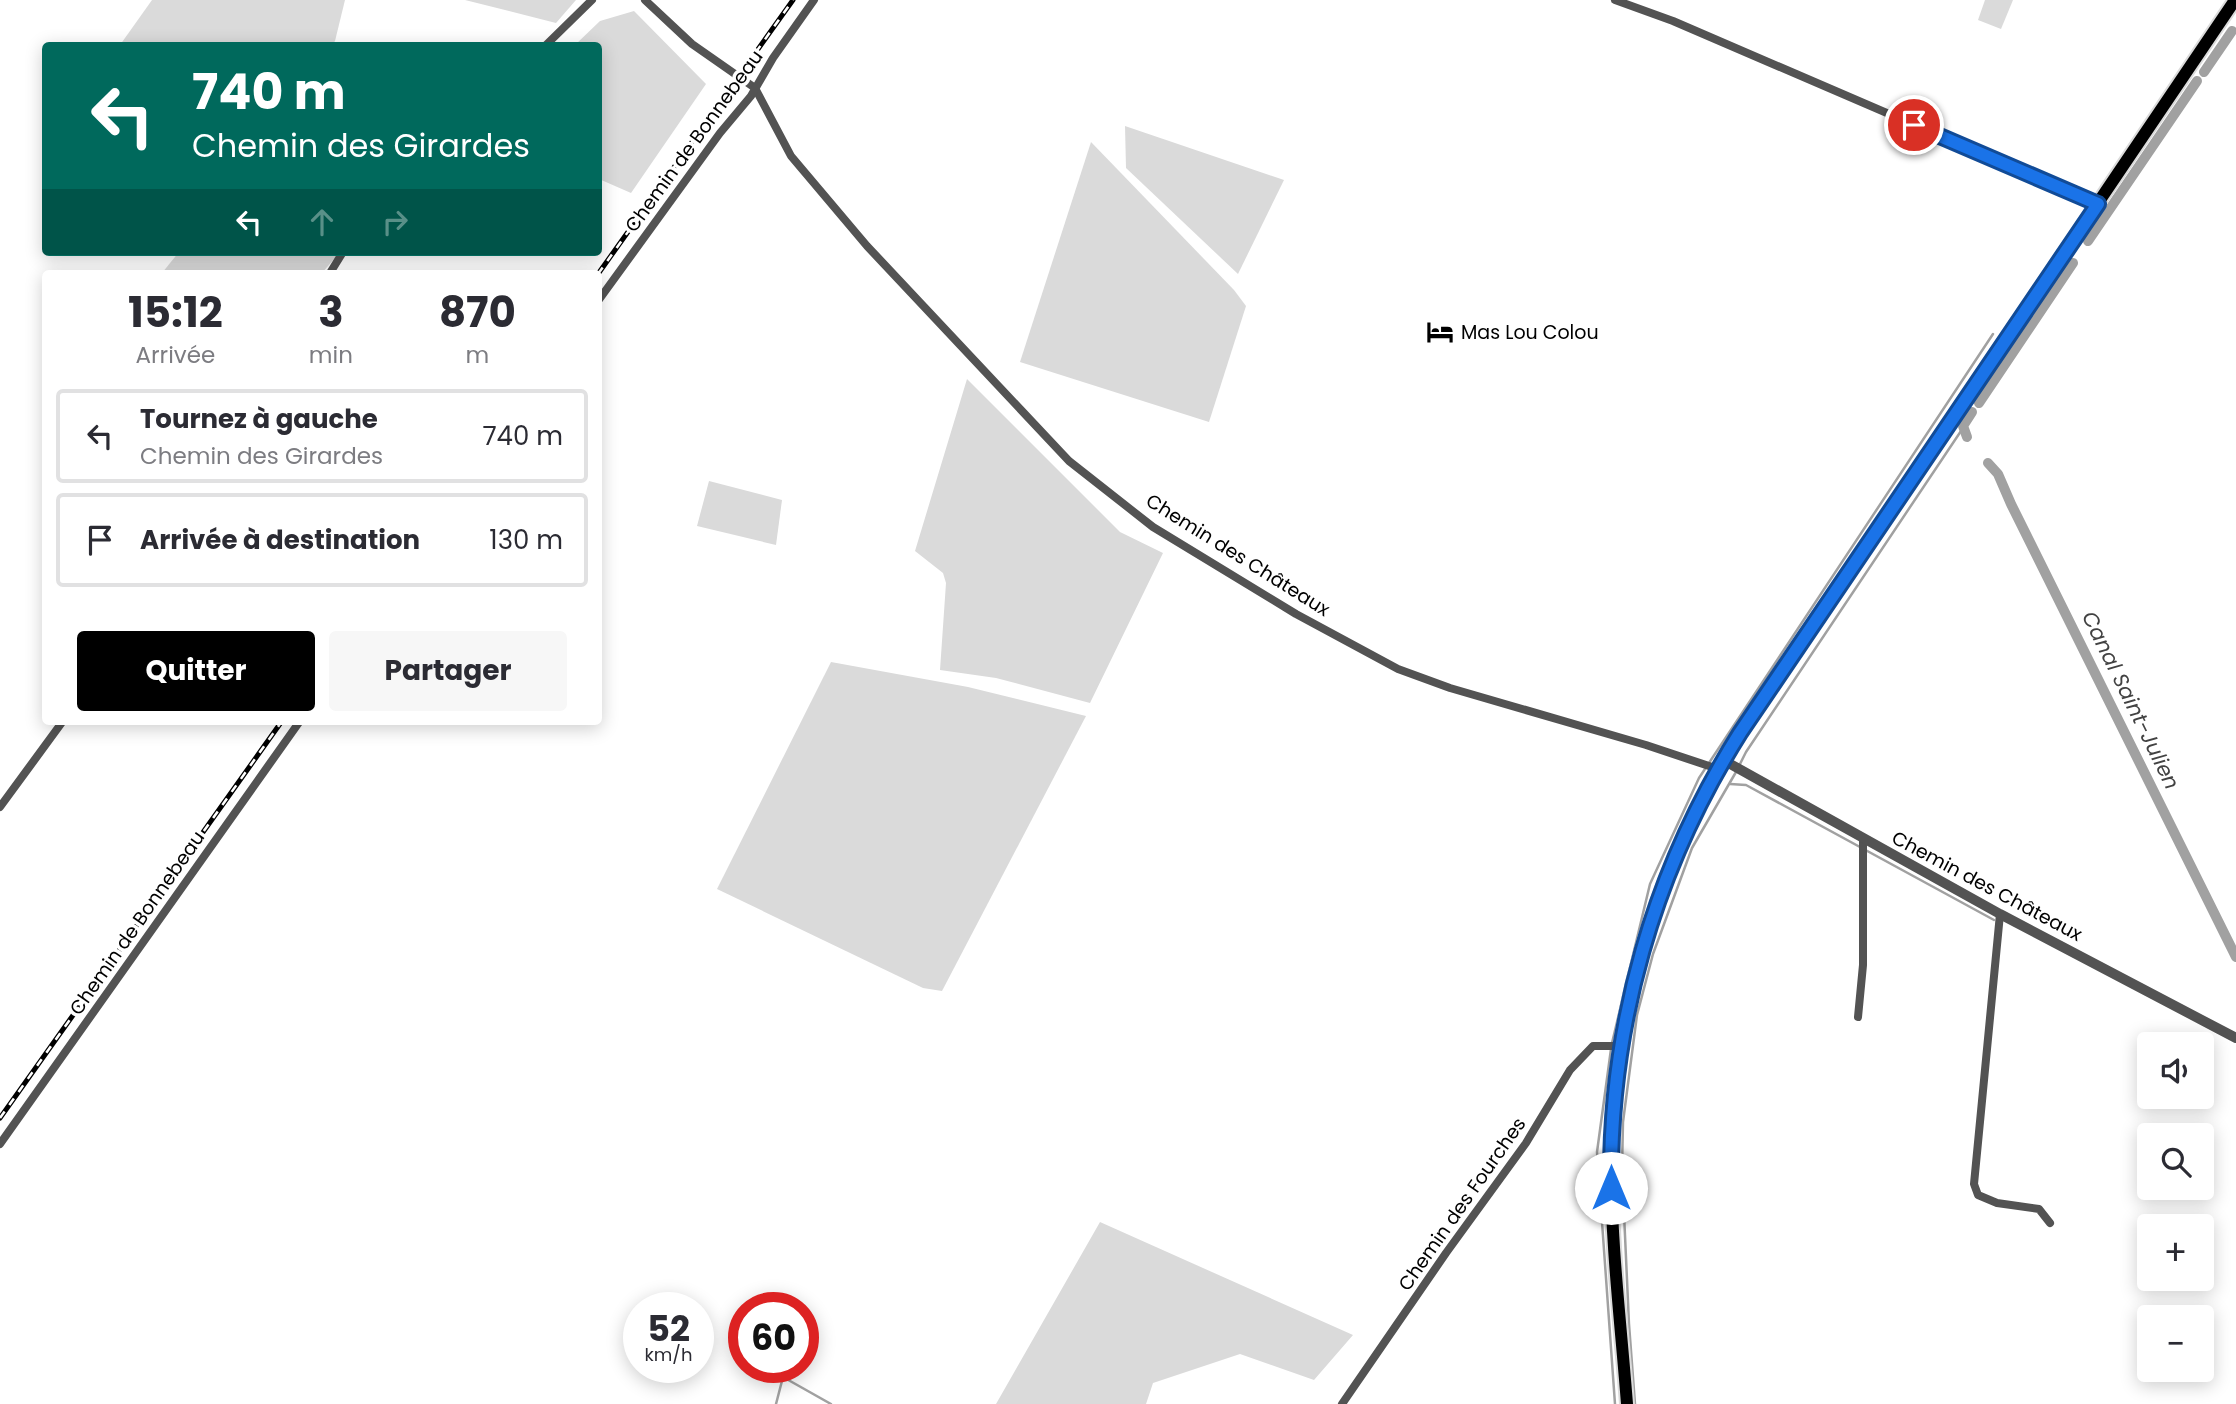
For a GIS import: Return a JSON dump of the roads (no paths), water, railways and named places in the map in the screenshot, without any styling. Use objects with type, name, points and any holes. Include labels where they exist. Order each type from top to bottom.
[{"type":"main road","points":[[1627,1404],[1611,1188],[1612,1116],[1620,1046],[1634,977],[1648,926],[1684,836],[1721,764],[2235,0]]},
{"type":"street","points":[[549,42],[592,0]]},
{"type":"street","name":"Chemin des Châteaux","points":[[645,0],[692,44],[755,88],[791,156],[867,246],[1069,461],[1153,527],[1296,614],[1398,669],[1450,688],[1721,764],[2236,1038]]},
{"type":"street","name":"Chemin de Bonnebeau","points":[[602,296],[755,88],[814,0]]},
{"type":"street","points":[[1615,0],[1673,21],[2098,204]]},
{"type":"street","points":[[0,807],[60,725]]},
{"type":"street","name":"Chemin de Bonnebeau","points":[[0,1143],[297,725]]},
{"type":"street","points":[[1858,1017],[1863,965],[1863,839]]},
{"type":"street","points":[[2000,914],[1974,1184],[1978,1195],[1986,1200],[2039,1209],[2050,1223]]},
{"type":"street","name":"Chemin des Fourches","points":[[1342,1404],[1526,1143],[1570,1070],[1593,1046],[1620,1046]]},
{"type":"waterway","name":"Canal Saint-Julien","points":[[2204,72],[2232,31]]},
{"type":"waterway","name":"Canal Saint-Julien","points":[[2088,241],[2197,81]]},
{"type":"waterway","name":"Canal Saint-Julien","points":[[1979,403],[2073,263]]},
{"type":"waterway","points":[[1612,1043],[1650,884],[1699,778],[1993,334]]},
{"type":"waterway","name":"Canal Saint-Julien","points":[[1967,437],[1963,426],[1972,412]]},
{"type":"waterway","points":[[1739,766],[1963,428]]},
{"type":"waterway","name":"Canal Saint-Julien","points":[[1988,463],[1998,474],[2236,957]]},
{"type":"waterway","points":[[1635,1404],[1622,1169],[1623,1122],[1637,1015],[1653,954],[1692,848],[1736,772]]},
{"type":"waterway","points":[[1730,784],[1746,785],[1994,920]]},
{"type":"waterway","points":[[1611,1049],[1597,1152],[1615,1404]]},
{"type":"waterway","points":[[776,1404],[783,1377],[831,1404]]},
{"type":"railway","points":[[601,270],[793,0]]},
{"type":"railway","points":[[0,1118],[279,725]]},
{"type":"place","name":"Mas Lou Colou","points":[[1440,332]]}]
